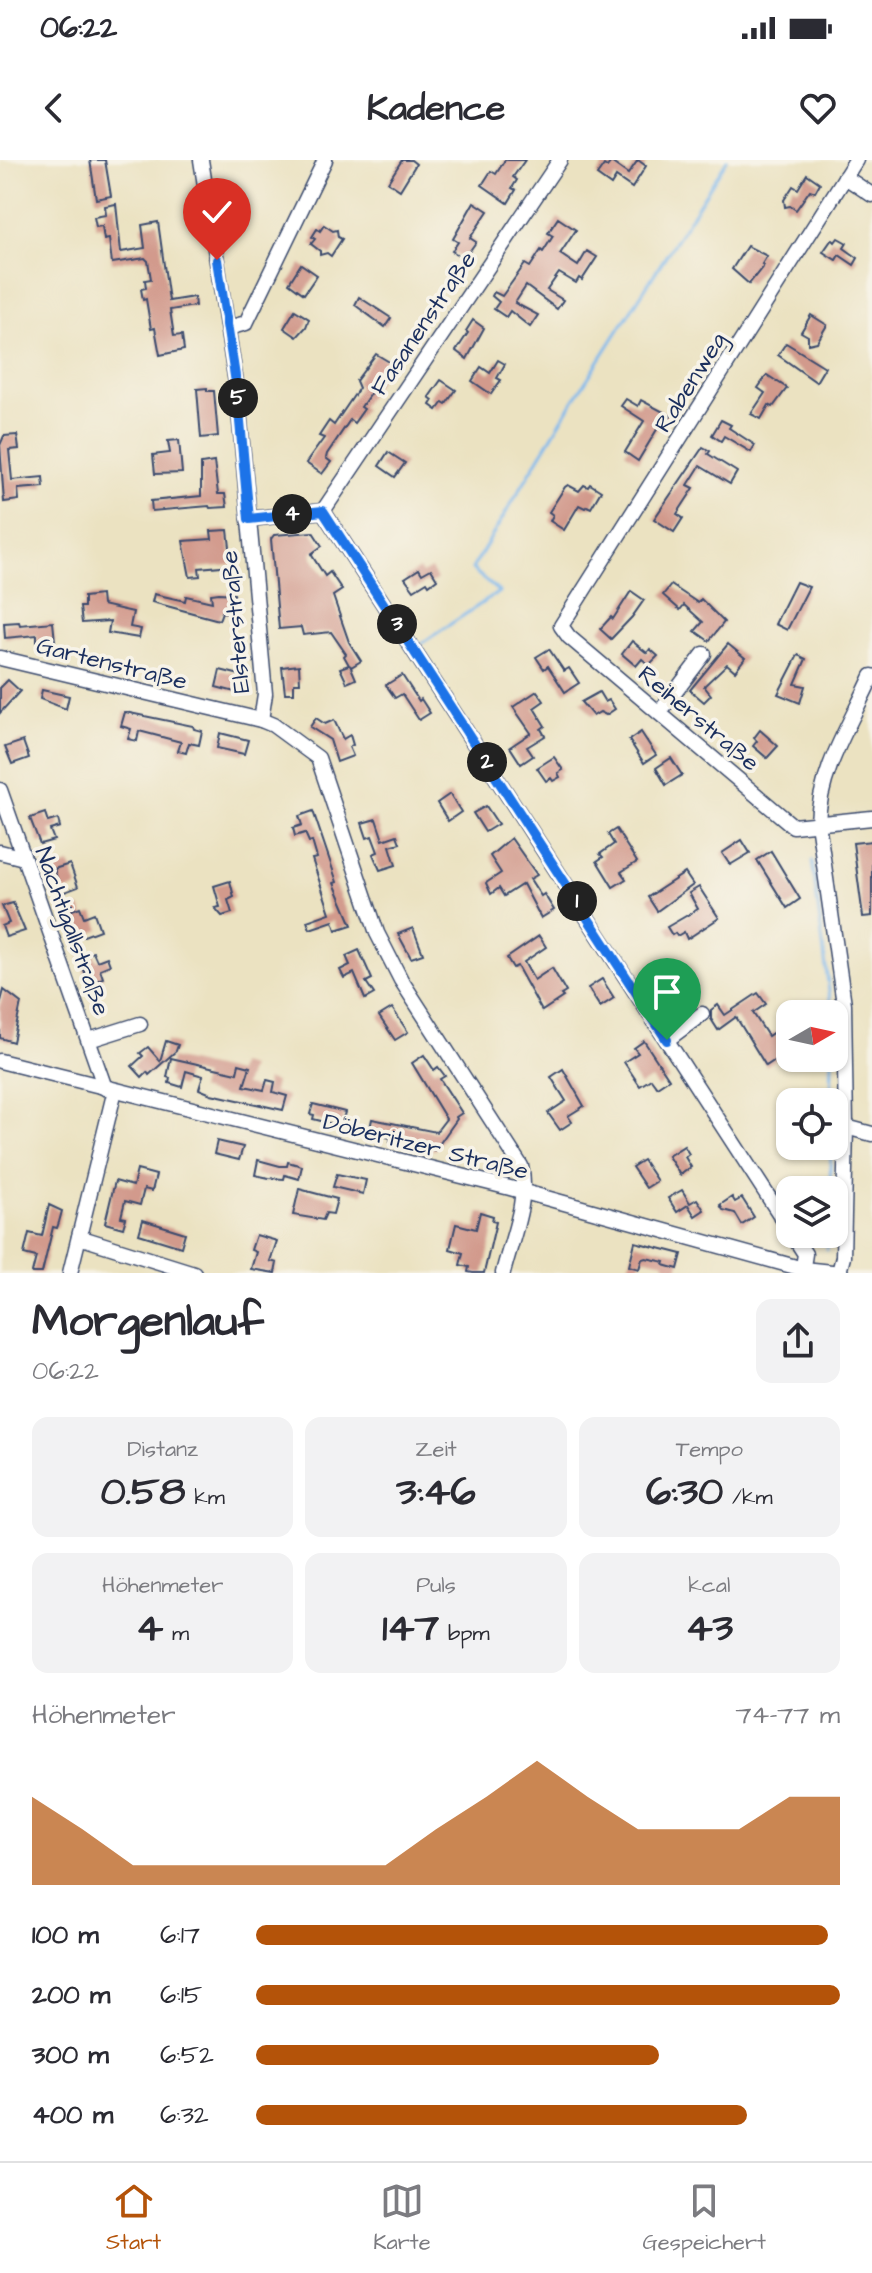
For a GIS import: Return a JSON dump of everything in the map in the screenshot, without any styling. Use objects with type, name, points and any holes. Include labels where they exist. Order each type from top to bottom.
[{"type":"street","name":"Elsterstraße","points":[[201,160],[237,389],[265,694],[261,720],[273,725],[318,758],[377,933],[401,980],[521,1166],[523,1193]]},
{"type":"street","points":[[228,328],[246,323],[325,160]]},
{"type":"street","name":"Fasanenstraße","points":[[323,511],[560,160]]},
{"type":"street","name":"Rabenweg","points":[[561,626],[856,160]]},
{"type":"street","points":[[845,177],[872,195]]},
{"type":"street","points":[[249,519],[323,511],[776,1209]]},
{"type":"street","name":"Reiherstraße","points":[[561,626],[569,637],[793,826],[872,818]]},
{"type":"street","points":[[661,715],[706,656]]},
{"type":"street","name":"Gartenstraße","points":[[0,658],[261,720]]},
{"type":"street","points":[[845,1088],[844,1004],[818,823],[819,797],[872,676]]},
{"type":"street","name":"Nachtigallstraße","points":[[0,790],[89,1040],[110,1089]]},
{"type":"street","points":[[0,852],[24,858]]},
{"type":"street","points":[[667,1040],[702,1014]]},
{"type":"street","points":[[89,1040],[140,1024]]},
{"type":"street","name":"Döberitzer Straße","points":[[0,1061],[110,1089],[154,1108],[523,1193],[802,1271],[840,1272]]},
{"type":"street","points":[[70,1273],[110,1089]]},
{"type":"street","points":[[848,1128],[872,1134]]},
{"type":"street","points":[[840,1272],[845,1160]]},
{"type":"street","points":[[503,1273],[523,1193]]},
{"type":"street","points":[[79,1237],[194,1273]]},
{"type":"street","points":[[801,1248],[805,1254],[802,1271]]},
{"type":"building","points":[[90,160],[105,160],[111,196],[96,199]]},
{"type":"building","points":[[402,160],[411,160],[416,164],[400,190],[388,182]]},
{"type":"building","points":[[505,160],[525,160],[513,177],[517,180],[512,188],[516,190],[508,203],[482,185],[491,171],[496,174]]},
{"type":"building","points":[[638,160],[646,166],[632,188],[616,177],[611,185],[597,175],[604,165],[607,167],[611,162],[628,174]]},
{"type":"building","points":[[807,174],[820,183],[815,192],[810,190],[796,210],[785,207],[784,200],[793,186],[798,189]]},
{"type":"building","points":[[474,202],[488,211],[470,238],[476,242],[464,259],[452,251],[458,242],[453,239]]},
{"type":"building","points":[[116,204],[121,252],[145,248],[142,225],[158,222],[169,301],[194,297],[195,306],[170,310],[174,336],[182,335],[184,350],[160,355],[155,328],[151,329],[146,299],[143,300],[141,289],[146,288],[145,280],[151,279],[148,261],[145,258],[112,263],[109,239],[104,240],[102,226],[96,227],[94,217],[106,215],[105,206]]},
{"type":"building","points":[[558,218],[576,230],[560,254],[578,266],[587,251],[597,257],[582,280],[579,278],[576,283],[559,273],[547,290],[563,300],[557,309],[526,286],[515,303],[538,315],[530,327],[510,311],[506,317],[494,309],[499,302],[492,296],[494,292],[502,296],[525,264],[530,267],[541,250],[543,252],[553,236],[548,233]]},
{"type":"building","points":[[324,225],[337,230],[338,237],[342,239],[331,256],[327,253],[320,255],[320,251],[311,244],[317,229],[320,231]]},
{"type":"building","points":[[838,238],[847,243],[844,248],[858,258],[854,265],[839,255],[836,260],[823,252],[832,239],[835,242]]},
{"type":"building","points":[[747,246],[767,256],[749,284],[732,269]]},
{"type":"building","points":[[301,264],[317,275],[304,294],[289,283]]},
{"type":"building","points":[[359,297],[391,318],[385,327],[355,305]]},
{"type":"building","points":[[295,310],[309,319],[297,337],[284,328]]},
{"type":"building","points":[[811,315],[827,325],[817,342],[808,344],[808,336],[801,332]]},
{"type":"building","points":[[473,320],[484,328],[467,359],[456,351]]},
{"type":"building","points":[[786,343],[825,367],[816,382],[778,355]]},
{"type":"building","points":[[376,354],[391,363],[361,407],[364,409],[354,423],[350,420],[327,454],[326,458],[331,462],[322,474],[306,463],[324,438],[319,436],[329,421],[334,425],[359,388],[356,381]]},
{"type":"building","points":[[498,360],[505,364],[497,378],[501,380],[491,394],[472,381],[481,367],[490,373]]},
{"type":"building","points":[[767,375],[787,388],[773,407],[769,405],[761,419],[751,414],[765,393],[758,388]]},
{"type":"building","points":[[441,380],[456,390],[437,410],[430,405],[433,400],[429,397]]},
{"type":"building","points":[[207,388],[207,391],[214,391],[218,436],[201,438],[197,389]]},
{"type":"building","points":[[626,399],[638,406],[641,400],[671,416],[663,429],[659,426],[638,461],[625,452],[644,421],[621,406]]},
{"type":"building","points":[[721,420],[755,445],[751,452],[724,436],[721,441],[712,435]]},
{"type":"building","points":[[17,435],[19,449],[9,450],[12,480],[43,477],[44,487],[18,489],[19,500],[4,502],[0,445],[4,436]]},
{"type":"building","points":[[179,440],[182,473],[155,474],[153,455],[170,453],[168,441]]},
{"type":"building","points":[[703,447],[710,451],[708,454],[737,472],[730,484],[700,466],[688,485],[694,488],[677,514],[683,518],[674,532],[654,519]]},
{"type":"building","points":[[388,452],[405,463],[395,477],[379,466]]},
{"type":"building","points":[[214,462],[218,494],[225,494],[227,507],[152,511],[151,501],[201,496],[201,464]]},
{"type":"building","points":[[590,484],[601,491],[591,508],[579,505],[564,530],[550,521],[553,515],[549,512],[565,487],[568,485],[579,491]]},
{"type":"building","points":[[228,530],[232,565],[199,568],[200,576],[190,577],[183,541],[212,539],[211,531]]},
{"type":"building","points":[[313,532],[322,546],[311,554],[325,576],[330,572],[342,590],[333,596],[349,642],[361,661],[350,665],[356,679],[347,683],[340,668],[349,665],[344,656],[346,654],[331,632],[303,635],[301,627],[279,629],[271,539],[274,535]]},
{"type":"building","points":[[419,569],[422,574],[431,569],[437,579],[414,590],[405,578]]},
{"type":"building","points":[[796,582],[809,587],[787,630],[775,624]]},
{"type":"building","points":[[671,585],[698,603],[701,599],[724,622],[709,641],[695,631],[703,622],[684,605],[680,610],[663,595]]},
{"type":"building","points":[[631,591],[644,600],[611,639],[600,629],[611,617],[613,619]]},
{"type":"building","points":[[154,594],[185,601],[186,596],[212,602],[211,594],[234,594],[236,613],[222,612],[219,620],[152,602]]},
{"type":"building","points":[[101,595],[102,605],[133,612],[130,627],[141,629],[139,638],[108,633],[110,621],[82,623],[80,607],[84,607],[84,597]]},
{"type":"building","points":[[19,622],[20,625],[53,622],[55,641],[37,643],[37,635],[5,638],[4,623]]},
{"type":"building","points":[[632,641],[647,653],[650,649],[658,656],[649,665],[642,659],[636,666],[622,654]]},
{"type":"building","points":[[728,644],[745,658],[735,671],[727,664],[704,686],[711,695],[704,702],[690,690]]},
{"type":"building","points":[[549,649],[564,671],[569,668],[579,683],[565,692],[548,666],[544,669],[536,657]]},
{"type":"building","points":[[798,655],[806,659],[795,684],[805,686],[800,703],[778,694]]},
{"type":"building","points":[[299,665],[300,683],[294,683],[294,693],[285,693],[282,667]]},
{"type":"building","points":[[220,670],[240,675],[235,692],[216,687]]},
{"type":"building","points":[[402,675],[430,713],[419,720],[402,694],[395,698],[386,685]]},
{"type":"building","points":[[8,680],[20,691],[0,713],[0,688]]},
{"type":"building","points":[[42,690],[69,696],[66,709],[40,699]]},
{"type":"building","points":[[537,691],[544,701],[534,708],[545,726],[541,729],[545,736],[527,747],[533,756],[521,764],[510,747],[531,733],[513,707]]},
{"type":"building","points":[[599,692],[605,702],[609,700],[615,709],[606,715],[600,712],[593,716],[581,702]]},
{"type":"building","points":[[125,712],[193,726],[202,731],[199,745],[189,743],[186,753],[178,751],[181,742],[139,731],[137,741],[128,739],[131,729],[121,726]]},
{"type":"building","points":[[316,718],[325,724],[334,720],[343,739],[350,735],[353,745],[349,747],[353,756],[337,762],[330,740],[310,727]]},
{"type":"building","points":[[760,730],[778,746],[767,758],[753,746]]},
{"type":"building","points":[[641,732],[656,755],[644,763],[629,740]]},
{"type":"building","points":[[220,733],[248,740],[244,754],[217,748]]},
{"type":"building","points":[[23,741],[29,758],[12,764],[5,747]]},
{"type":"building","points":[[554,757],[563,770],[558,773],[560,777],[546,781],[537,768]]},
{"type":"building","points":[[671,758],[682,775],[666,785],[656,768]]},
{"type":"building","points":[[450,794],[461,812],[448,821],[437,803]]},
{"type":"building","points":[[486,806],[498,824],[485,832],[473,813]]},
{"type":"building","points":[[313,811],[337,882],[334,883],[352,925],[336,930],[333,921],[310,929],[307,921],[330,913],[312,859],[317,858],[312,841],[309,842],[305,833],[295,836],[293,828],[302,825],[299,816]]},
{"type":"building","points":[[45,813],[48,822],[58,819],[60,827],[50,830],[54,840],[40,844],[30,818]]},
{"type":"building","points":[[376,819],[383,840],[397,835],[400,843],[390,846],[396,865],[380,870],[373,854],[378,852],[372,836],[367,838],[362,823]]},
{"type":"building","points":[[616,829],[637,862],[621,872],[626,879],[613,887],[597,861],[603,857],[600,854],[614,844],[608,834]]},
{"type":"building","points":[[511,838],[537,875],[530,879],[554,910],[541,918],[523,884],[504,896],[499,888],[491,894],[486,883],[501,873],[490,856]]},
{"type":"building","points":[[742,840],[750,853],[730,865],[722,853]]},
{"type":"building","points":[[872,841],[872,916],[863,917],[853,843]]},
{"type":"building","points":[[771,851],[800,899],[787,908],[757,860]]},
{"type":"building","points":[[70,864],[78,887],[62,893],[54,869]]},
{"type":"building","points":[[685,873],[693,885],[657,911],[648,897]]},
{"type":"building","points":[[230,881],[234,897],[228,900],[232,913],[222,916],[215,908],[220,907],[214,886]]},
{"type":"building","points":[[699,887],[719,918],[687,939],[684,932],[672,935],[667,927],[698,909],[689,893]]},
{"type":"building","points":[[13,903],[25,931],[6,937],[2,926],[9,923],[2,906]]},
{"type":"building","points":[[80,907],[84,917],[94,913],[100,930],[76,939],[67,912]]},
{"type":"building","points":[[413,928],[423,954],[411,958],[398,934]]},
{"type":"building","points":[[539,936],[546,947],[524,962],[534,980],[552,968],[566,992],[542,1011],[517,966],[513,968],[507,958]]},
{"type":"building","points":[[359,950],[372,979],[366,982],[374,994],[365,999],[354,973],[344,978],[340,970],[350,965],[346,956]]},
{"type":"building","points":[[93,952],[97,961],[107,957],[110,965],[100,969],[103,978],[89,983],[79,957]]},
{"type":"building","points":[[602,979],[614,998],[600,1007],[588,988]]},
{"type":"building","points":[[4,990],[21,1003],[13,1042],[0,1038],[0,1005]]},
{"type":"building","points":[[758,993],[766,1004],[753,1013],[768,1036],[774,1032],[776,1035],[776,1059],[766,1066],[736,1017],[718,1030],[711,1019],[711,1010],[718,1005],[725,1015]]},
{"type":"building","points":[[392,1008],[408,1032],[395,1040],[379,1016]]},
{"type":"building","points":[[166,1041],[178,1045],[176,1051],[149,1075],[147,1072],[142,1077],[132,1066],[143,1056],[140,1053],[148,1047],[160,1061]]},
{"type":"building","points":[[644,1041],[669,1079],[657,1087],[651,1079],[640,1086],[624,1062],[638,1053],[634,1048]]},
{"type":"building","points":[[424,1055],[434,1070],[438,1067],[445,1076],[440,1079],[462,1113],[456,1117],[435,1150],[401,1141],[400,1145],[390,1142],[391,1138],[369,1133],[372,1119],[436,1132],[446,1119],[412,1063]]},
{"type":"building","points":[[171,1058],[237,1073],[239,1064],[250,1067],[244,1086],[264,1090],[267,1080],[275,1082],[273,1092],[287,1096],[283,1110],[211,1094],[199,1089],[203,1076],[186,1071],[182,1087],[169,1083],[170,1078],[167,1077]]},
{"type":"building","points":[[563,1069],[584,1106],[568,1116],[572,1122],[560,1130],[548,1113],[566,1101],[551,1077]]},
{"type":"building","points":[[313,1104],[345,1112],[341,1126],[313,1119],[314,1115],[310,1114]]},
{"type":"building","points":[[217,1141],[243,1147],[239,1160],[214,1154]]},
{"type":"building","points":[[684,1146],[689,1154],[685,1157],[691,1167],[680,1175],[668,1156]]},
{"type":"building","points":[[258,1160],[280,1166],[287,1166],[288,1162],[302,1166],[299,1179],[285,1175],[284,1179],[255,1175]]},
{"type":"building","points":[[643,1160],[657,1181],[646,1188],[632,1167]]},
{"type":"building","points":[[137,1170],[156,1175],[152,1191],[144,1189],[140,1205],[125,1201],[121,1217],[126,1218],[123,1228],[105,1223],[115,1181],[133,1186]]},
{"type":"building","points":[[337,1174],[366,1180],[363,1194],[333,1187]]},
{"type":"building","points":[[299,1189],[337,1199],[333,1214],[326,1213],[323,1220],[293,1215]]},
{"type":"building","points":[[682,1190],[690,1203],[697,1199],[704,1210],[695,1216],[688,1205],[677,1212],[668,1198]]},
{"type":"building","points":[[732,1197],[735,1202],[742,1198],[754,1217],[742,1225],[735,1213],[723,1210],[720,1205]]},
{"type":"building","points":[[49,1205],[62,1211],[57,1228],[53,1227],[42,1273],[32,1273],[36,1257],[24,1254],[29,1233],[42,1236]]},
{"type":"building","points":[[480,1212],[493,1216],[492,1221],[496,1222],[484,1273],[473,1273],[468,1272],[469,1267],[460,1265],[463,1253],[450,1249],[456,1224],[476,1229]]},
{"type":"building","points":[[143,1220],[185,1233],[181,1247],[139,1234]]},
{"type":"building","points":[[256,1235],[277,1241],[270,1261],[277,1263],[275,1273],[251,1269],[256,1252],[251,1250]]},
{"type":"building","points":[[635,1242],[682,1254],[678,1269],[646,1258],[642,1259],[639,1269],[629,1266]]},
{"type":"waterway","points":[[422,643],[499,592],[472,569],[572,403],[727,160]]},
{"type":"waterway","points":[[812,861],[830,1000]]},
{"type":"waterway","points":[[831,1088],[832,1072]]},
{"type":"waterway","points":[[830,1176],[831,1160]]},
{"type":"route","points":[[217,260],[237,389],[249,519],[323,511],[667,1040]]}]
